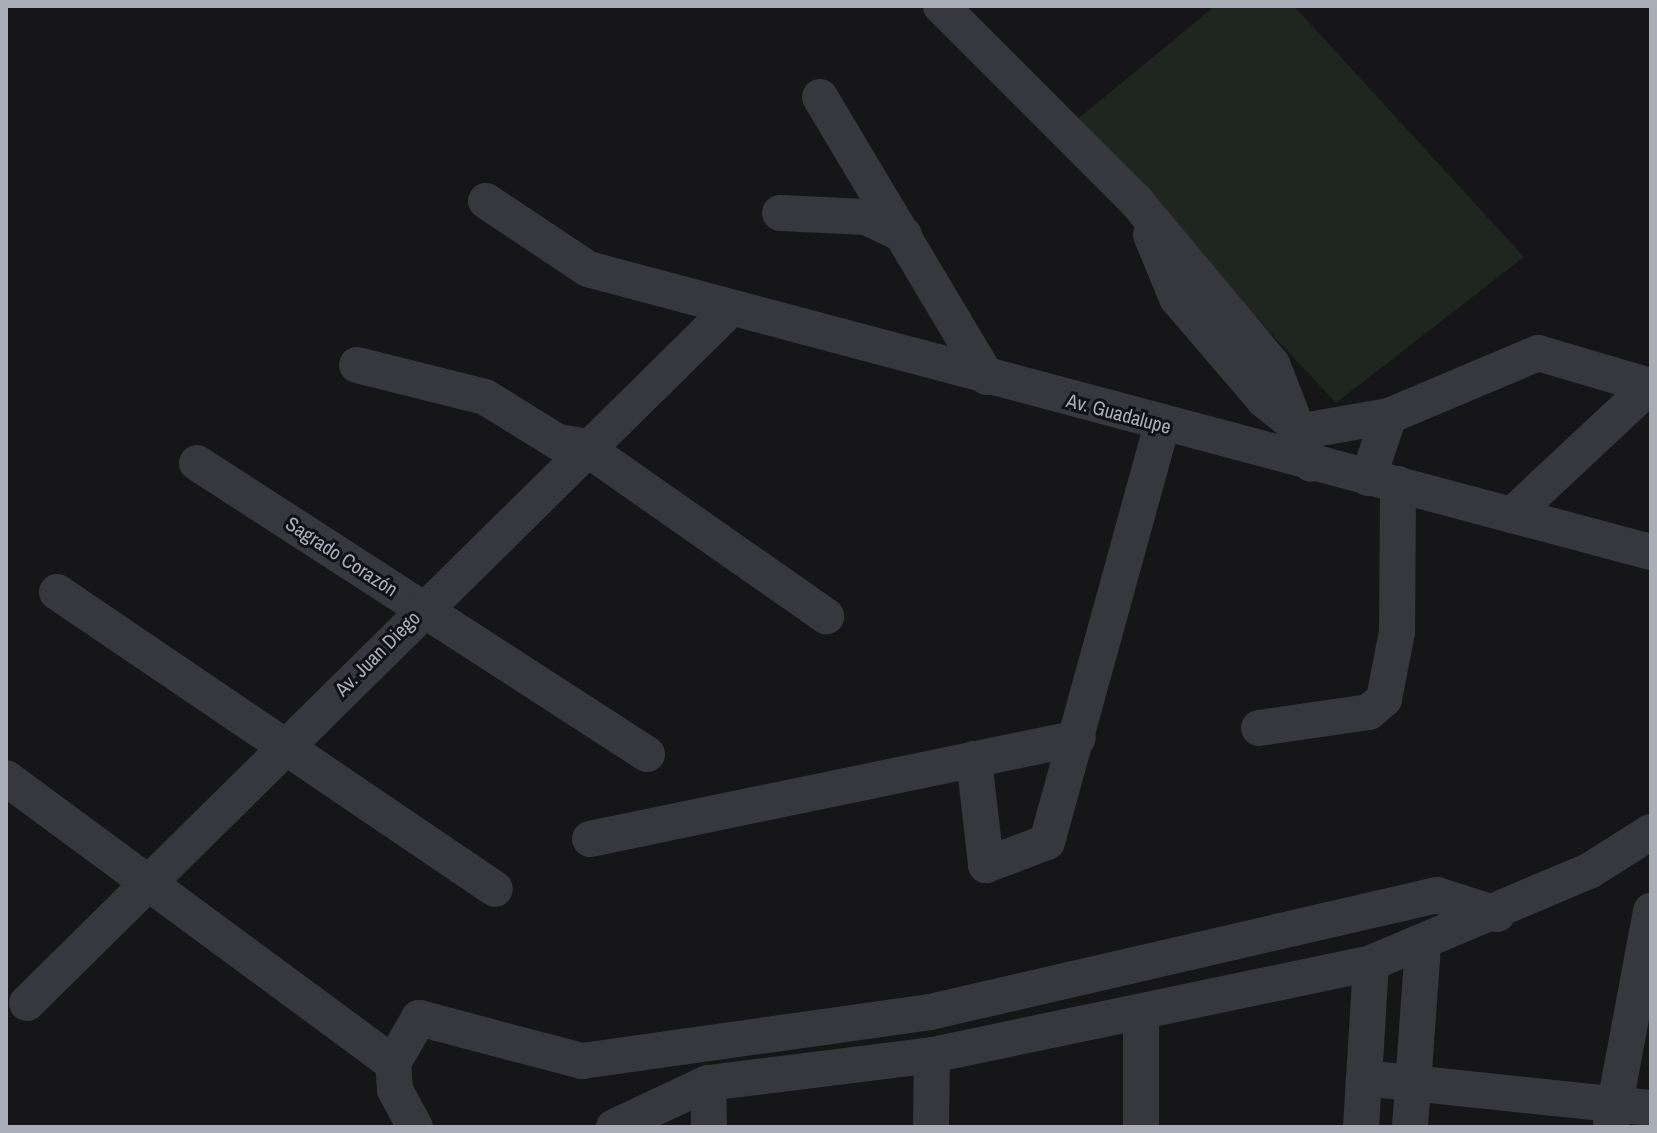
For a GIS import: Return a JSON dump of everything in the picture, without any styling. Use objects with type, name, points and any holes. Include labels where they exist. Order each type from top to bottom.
[{"type":"street","points":[[941,6],[1136,201],[1272,364],[1307,448],[1538,353],[1650,385]]},
{"type":"street","points":[[820,97],[987,377]]},
{"type":"street","name":"Av. Guadalupe","points":[[486,201],[588,269],[1162,425],[1307,448],[1383,481],[1651,552]]},
{"type":"street","points":[[780,213],[866,217],[904,235]]},
{"type":"street","name":"Av. Juan Diego","points":[[27,1003],[583,446],[731,308]]},
{"type":"street","points":[[357,365],[485,397],[558,442],[583,446],[826,616]]},
{"type":"street","points":[[1512,515],[1650,385]]},
{"type":"street","points":[[1259,728],[1369,712],[1384,699],[1397,632],[1383,481],[1389,416]]},
{"type":"street","points":[[974,759],[986,865],[1047,842],[1162,425]]},
{"type":"street","name":"Sagrado Corazón","points":[[197,463],[647,754]]},
{"type":"street","points":[[57,592],[495,889]]},
{"type":"street","points":[[590,839],[1078,738]]},
{"type":"street","points":[[6,778],[150,879],[393,1063]]},
{"type":"street","points":[[614,1127],[708,1083],[932,1055],[1371,963],[1497,914],[1651,832]]},
{"type":"street","points":[[415,1127],[395,1090],[393,1063],[419,1018],[582,1061],[930,1012],[1437,895],[1497,914]]},
{"type":"street","points":[[1612,1115],[1651,911]]},
{"type":"street","points":[[1410,1127],[1423,945]]},
{"type":"street","points":[[1361,1127],[1371,963]]},
{"type":"street","points":[[1141,1012],[1141,1127]]},
{"type":"street","points":[[931,1127],[932,1055]]},
{"type":"street","points":[[1364,1078],[1612,1115],[1651,1108]]},
{"type":"street","points":[[708,1083],[709,1127]]},
{"type":"shaded area","points":[[1215,6],[1294,6],[1524,257],[1336,403],[1074,122]]}]
